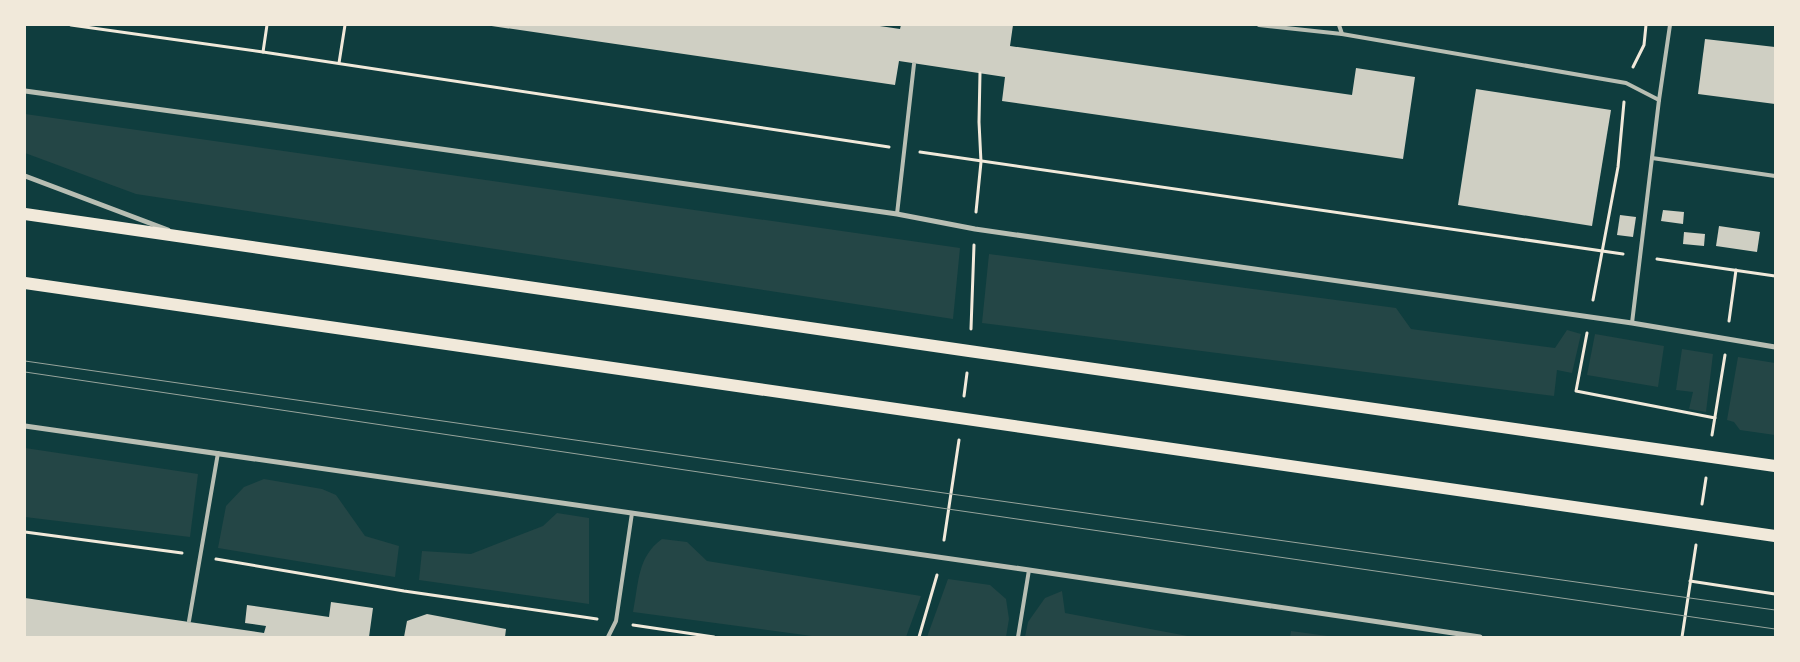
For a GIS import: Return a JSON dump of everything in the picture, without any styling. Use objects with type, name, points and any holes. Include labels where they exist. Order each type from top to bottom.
[{"type":"main road","points":[[25,214],[1775,466]]},
{"type":"main road","points":[[25,283],[1775,536]]},
{"type":"street","points":[[25,91],[897,214],[974,229],[1632,323],[1727,337],[1775,347]]},
{"type":"street","points":[[25,176],[192,239]]},
{"type":"street","points":[[25,426],[1029,570],[1480,637]]},
{"type":"lane","points":[[1258,25],[1342,34],[1626,83],[1658,100]]},
{"type":"lane","points":[[1339,25],[1342,34]]},
{"type":"lane","points":[[1632,323],[1658,100],[1670,25]]},
{"type":"lane","points":[[897,214],[914,64]]},
{"type":"lane","points":[[1652,158],[1775,176]]},
{"type":"lane","points":[[189,621],[218,453]]},
{"type":"lane","points":[[608,637],[616,621],[632,513]]},
{"type":"lane","points":[[1018,637],[1029,570]]},
{"type":"path","points":[[263,52],[267,25]]},
{"type":"path","points":[[339,64],[345,25]]},
{"type":"path","points":[[971,320],[974,229],[982,162],[979,122],[980,73]]},
{"type":"path","points":[[1603,252],[1618,167],[1622,115]]},
{"type":"path","points":[[1585,343],[1576,391],[1715,418],[1736,270]]},
{"type":"path","points":[[919,637],[942,558],[962,418],[969,351]]},
{"type":"path","points":[[25,532],[200,556],[404,591],[714,637]]},
{"type":"path","points":[[1690,581],[1775,594]]},
{"type":"shaded area","points":[[25,114],[960,248],[953,319],[136,194],[25,153]]},
{"type":"shaded area","points":[[989,254],[1396,308],[1411,329],[1555,348],[1567,330],[1581,334],[1572,373],[1557,370],[1554,396],[982,323]]},
{"type":"shaded area","points":[[1595,334],[1664,346],[1658,387],[1587,375]]},
{"type":"shaded area","points":[[1682,349],[1713,354],[1706,412],[1689,409],[1693,392],[1676,390]]},
{"type":"shaded area","points":[[1738,357],[1775,363],[1775,435],[1740,430],[1734,422],[1727,420]]},
{"type":"shaded area","points":[[25,448],[198,474],[190,537],[25,517]]},
{"type":"shaded area","points":[[264,479],[322,489],[336,495],[365,536],[399,546],[395,577],[218,548],[226,506],[244,487]]},
{"type":"shaded area","points":[[557,513],[589,518],[589,604],[419,580],[422,551],[471,554],[543,526]]},
{"type":"shaded area","points":[[662,539],[687,542],[707,561],[921,596],[906,637],[819,637],[633,612],[643,562],[654,546]]},
{"type":"shaded area","points":[[948,579],[990,585],[1006,599],[1009,619],[1006,637],[927,637]]},
{"type":"shaded area","points":[[1062,591],[1065,613],[1193,637],[1025,637],[1028,622],[1045,598]]},
{"type":"shaded area","points":[[1291,631],[1335,637],[1290,637]]},
{"type":"building","points":[[485,25],[873,25],[900,29],[901,25],[1013,25],[1010,46],[1352,95],[1356,68],[1415,77],[1403,159],[1002,101],[1005,77],[899,61],[895,85]]},
{"type":"building","points":[[1705,39],[1775,47],[1775,104],[1698,94]]},
{"type":"building","points":[[1476,89],[1611,110],[1592,226],[1458,205]]},
{"type":"building","points":[[1663,210],[1684,212],[1683,224],[1661,221]]},
{"type":"building","points":[[1620,215],[1636,217],[1633,237],[1617,235]]},
{"type":"building","points":[[1719,226],[1760,232],[1757,252],[1716,246]]},
{"type":"building","points":[[1684,232],[1705,234],[1704,246],[1683,244]]},
{"type":"building","points":[[25,598],[264,633],[266,626],[245,623],[247,605],[329,617],[331,602],[373,608],[369,637],[25,637]]},
{"type":"building","points":[[427,614],[506,629],[505,637],[404,637],[407,621]]},
{"type":"tram line","points":[[25,361],[1775,610]]},
{"type":"tram line","points":[[25,372],[1775,629]]}]
